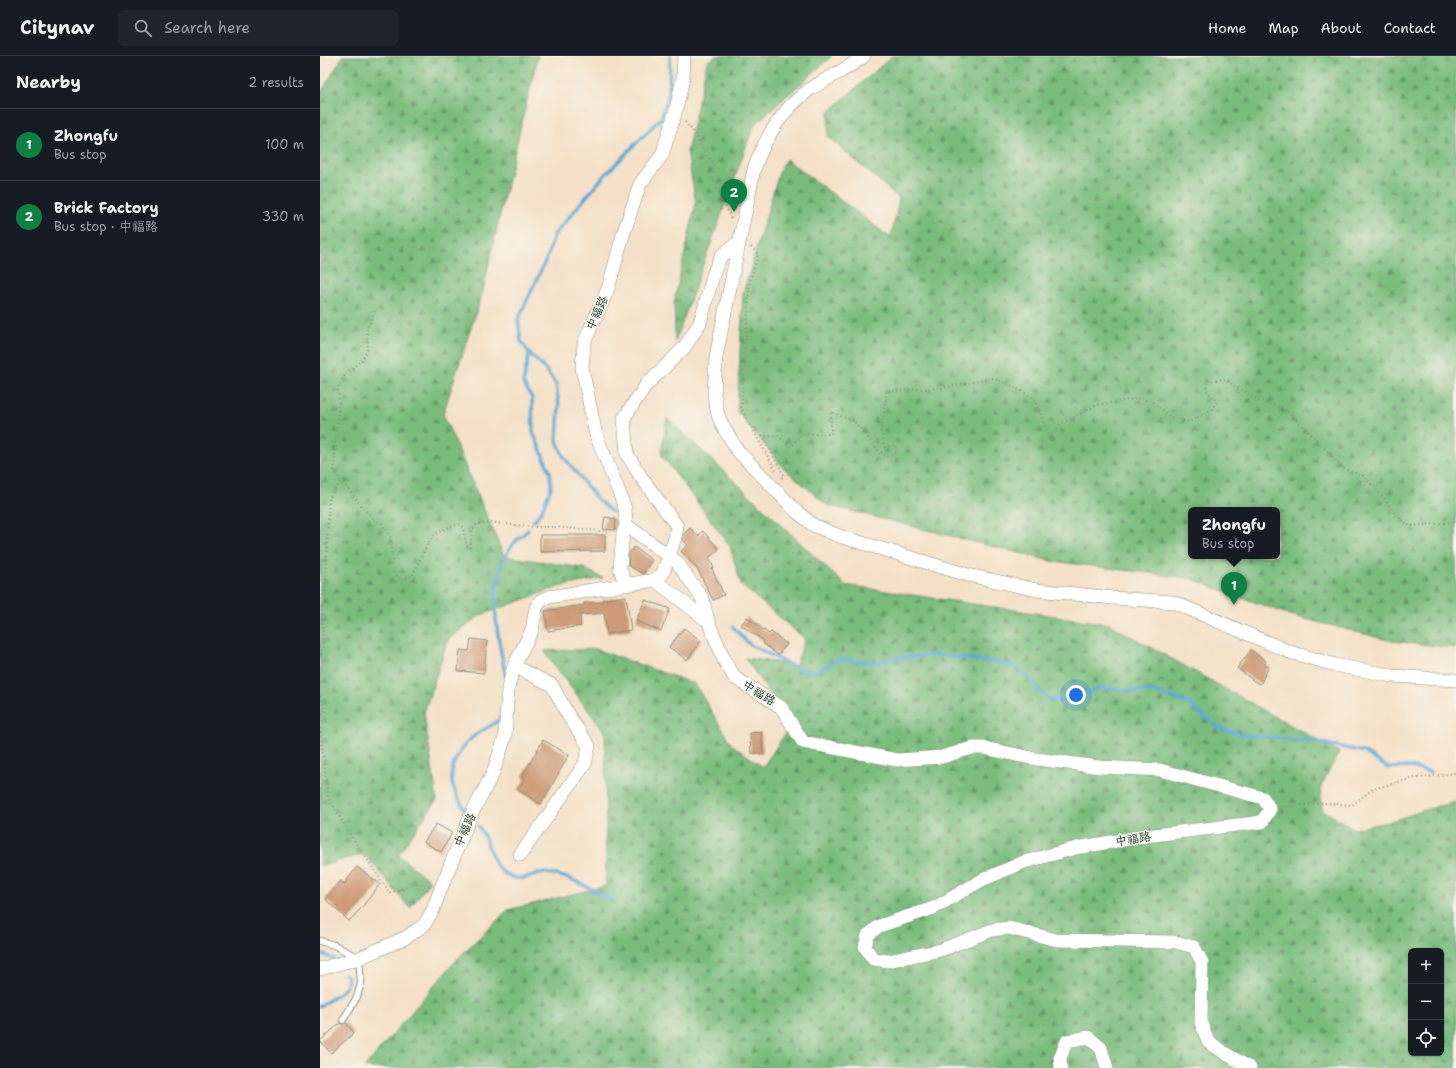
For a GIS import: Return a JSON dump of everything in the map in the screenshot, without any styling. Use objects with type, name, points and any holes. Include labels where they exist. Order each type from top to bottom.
[{"type":"street","name":"中福路","points":[[684,56],[682,78],[676,110],[662,155],[640,184],[622,235],[608,290],[584,344],[582,368],[596,435],[625,509],[624,529],[677,562],[702,598],[708,621],[726,662],[735,678],[781,707],[803,742],[897,760],[942,756],[972,748],[984,748],[1036,759],[1100,767],[1160,770],[1263,798],[1270,809],[1262,822],[1146,836],[1076,848],[1024,862],[982,880],[934,908],[879,926],[868,935],[865,947],[873,958],[888,961],[941,950],[992,930],[1009,928],[1057,940],[1176,942],[1194,947],[1202,962],[1201,1024],[1208,1041],[1250,1068]]},
{"type":"street","points":[[864,56],[808,91],[788,108],[774,126],[760,151],[754,169],[716,358],[714,395],[718,415],[723,427],[738,451],[796,511],[812,525],[840,536],[968,575],[1037,590],[1113,598],[1173,602],[1290,652],[1334,665],[1392,676],[1456,680]]},
{"type":"street","points":[[655,580],[663,573],[675,538],[677,526],[641,477],[627,454],[624,418],[646,385],[684,348],[700,323],[714,272],[721,256],[739,238]]},
{"type":"street","points":[[624,529],[620,568],[625,584]]},
{"type":"street","name":"中福路","points":[[320,969],[359,958],[406,938],[424,924],[433,910],[440,888],[495,766],[505,737],[508,688],[514,666],[532,630],[536,608],[540,601],[550,597],[655,580],[708,621]]},
{"type":"street","points":[[514,666],[552,685],[568,715],[589,746],[585,764],[520,855]]},
{"type":"street","points":[[1061,1068],[1060,1058],[1067,1041],[1088,1037],[1101,1048],[1107,1068]]},
{"type":"lane","points":[[320,941],[359,958],[361,982],[356,997],[343,1020]]},
{"type":"path","points":[[676,110],[697,136],[703,151],[713,164],[713,179],[739,238],[758,254],[750,282],[740,408],[781,479],[784,475],[762,436],[778,436],[792,447],[801,434],[831,434],[831,412],[854,421],[878,450],[887,457],[897,454],[895,445],[885,447],[882,433],[887,391],[944,388],[992,378],[1013,386],[1035,399],[1049,437],[1061,424],[1097,405],[1139,398],[1153,402],[1170,417],[1189,422],[1212,409],[1217,401],[1206,390],[1207,381],[1224,379],[1259,401],[1283,408],[1320,443],[1342,468],[1363,476],[1385,499],[1395,514],[1410,526],[1456,522]]},
{"type":"path","points":[[375,311],[367,329],[368,348],[363,359],[346,373],[338,388],[339,404],[334,470],[341,481],[373,519],[381,523],[390,535],[394,573],[402,580],[412,576],[435,534],[460,524],[464,529],[466,546],[470,548],[472,530],[477,524],[496,523],[534,527],[624,529]]},
{"type":"path","points":[[320,655],[323,647],[322,599],[326,578],[329,498],[341,481]]},
{"type":"path","points":[[320,696],[326,710],[320,718]]},
{"type":"path","points":[[320,728],[328,797],[351,836],[390,893],[419,883],[440,888]]},
{"type":"path","points":[[1270,809],[1322,803],[1352,805],[1373,789],[1410,779],[1456,773]]},
{"type":"green space","points":[[343,56],[538,56],[482,294],[443,414],[504,556],[583,568],[603,578],[558,587],[481,615],[448,639],[424,713],[437,800],[398,855],[430,881],[410,908],[364,854],[320,866],[320,94]]},
{"type":"green space","points":[[715,56],[832,56],[754,125],[675,342],[674,302],[696,203],[687,152],[707,62]]},
{"type":"green space","points":[[892,56],[1456,56],[1456,648],[1392,641],[1290,615],[1189,578],[1051,561],[827,505],[786,470],[737,412],[743,293],[779,173],[786,159],[891,238],[899,198],[828,137],[829,112]]},
{"type":"green space","points":[[667,418],[845,585],[1109,624],[1339,752],[1321,786],[1322,810],[1355,829],[1388,822],[1456,802],[1456,1068],[364,1068],[458,958],[508,910],[606,886],[605,733],[544,651],[595,649],[695,684],[731,744],[763,767],[791,725],[745,658],[796,665],[805,639],[741,585],[730,546],[661,454]]},
{"type":"building","points":[[605,517],[616,519],[615,530],[603,529]]},
{"type":"building","points":[[690,528],[698,536],[703,531],[719,549],[709,558],[714,568],[712,569],[724,595],[713,600],[698,570],[681,551],[688,545],[683,540],[684,534]]},
{"type":"building","points":[[540,535],[605,535],[605,551],[540,552]]},
{"type":"building","points":[[634,547],[652,560],[643,574],[628,565],[629,553]]},
{"type":"building","points":[[626,596],[631,630],[607,634],[604,613],[580,615],[581,626],[548,631],[545,611],[584,605],[584,603],[603,602],[602,600]]},
{"type":"building","points":[[645,600],[670,609],[661,631],[636,621]]},
{"type":"building","points":[[747,617],[769,634],[771,632],[787,644],[778,655],[763,643],[764,641],[741,625]]},
{"type":"building","points":[[684,628],[701,641],[687,660],[669,647]]},
{"type":"building","points":[[471,639],[487,641],[484,673],[458,671],[460,650],[469,651]]},
{"type":"building","points":[[1251,650],[1266,661],[1264,664],[1269,667],[1260,684],[1237,668]]},
{"type":"building","points":[[761,732],[763,753],[751,753],[750,733]]},
{"type":"building","points":[[543,740],[569,755],[541,804],[518,790],[525,778],[522,777]]},
{"type":"building","points":[[436,824],[452,833],[441,852],[424,842]]},
{"type":"building","points":[[357,867],[380,884],[349,921],[325,899],[341,881],[344,884]]},
{"type":"building","points":[[340,1023],[346,1023],[354,1033],[331,1053],[320,1041]]},
{"type":"waterway","points":[[612,512],[597,499],[564,457],[557,441],[559,406],[556,384],[545,369],[529,353],[521,341],[518,320],[548,255],[554,235],[603,177],[661,118],[669,92],[670,56]]},
{"type":"waterway","points":[[529,353],[523,383],[532,398],[533,432],[550,472],[551,488],[542,510],[534,521]]},
{"type":"waterway","points":[[506,678],[497,630],[495,596],[497,580],[502,565],[511,547],[528,530]]},
{"type":"waterway","points":[[733,627],[749,644],[804,672],[818,670],[841,659],[876,663],[900,657],[939,655],[994,662],[1019,668],[1050,701],[1074,699],[1099,688],[1154,692],[1188,703],[1219,728],[1244,735],[1318,742],[1364,752],[1388,768],[1410,767],[1430,772]]},
{"type":"waterway","points":[[467,814],[456,795],[453,786],[452,769],[454,763],[469,740],[503,717]]},
{"type":"waterway","points":[[478,826],[485,837],[495,863],[499,869],[507,875],[519,878],[525,878],[538,873],[561,876],[613,900]]},
{"type":"waterway","points":[[320,953],[336,960]]},
{"type":"waterway","points":[[320,1006],[340,993],[347,986],[348,977],[345,974]]},
{"type":"place","name":"Brick Factory","points":[[734,212]]},
{"type":"place","name":"Zhongfu","points":[[1234,605]]}]
